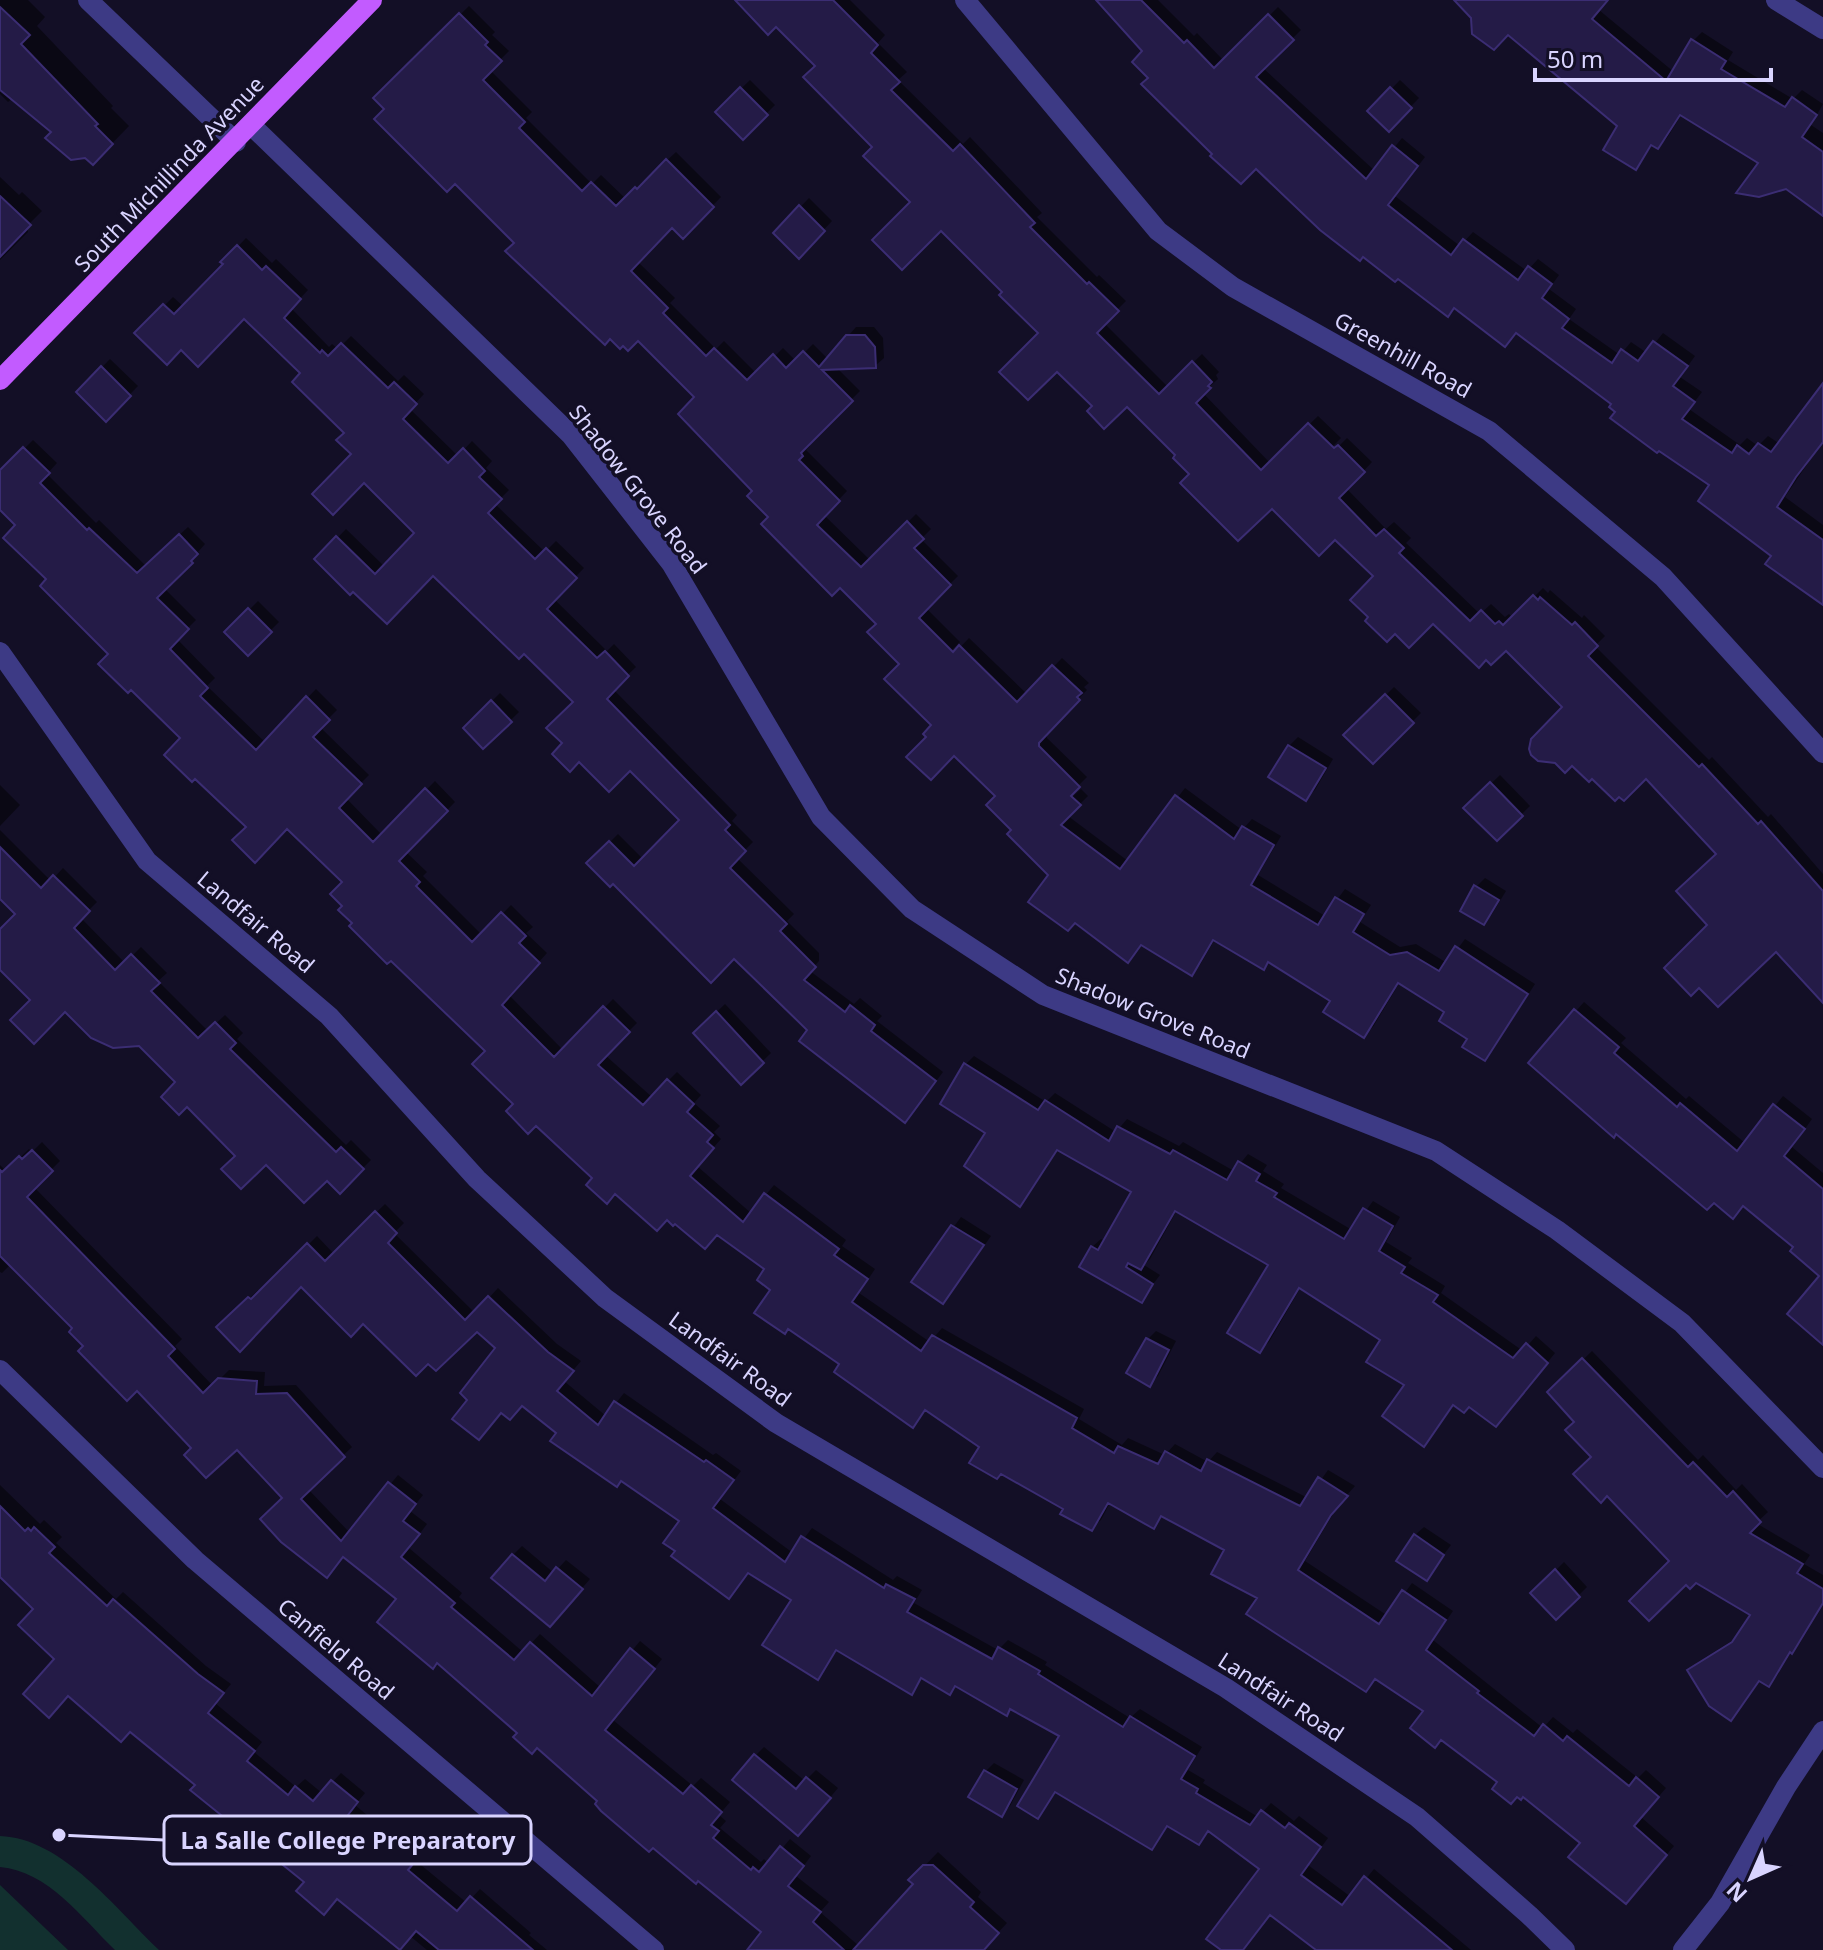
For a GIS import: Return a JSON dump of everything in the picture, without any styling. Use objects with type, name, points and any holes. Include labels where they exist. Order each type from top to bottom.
[{"type":"main road","name":"South Michillinda Avenue","points":[[0,380],[372,0]]},
{"type":"street","points":[[88,0],[236,142]]},
{"type":"street","name":"Greenhill Road","points":[[965,0],[1158,231],[1233,287],[1489,431],[1663,577],[1823,753]]},
{"type":"street","points":[[1776,0],[1823,29]]},
{"type":"street","name":"Shadow Grove Road","points":[[251,125],[571,435],[671,563],[821,817],[912,909],[1043,995],[1436,1151],[1557,1230],[1682,1323],[1823,1468]]},
{"type":"street","name":"Landfair Road","points":[[0,652],[147,861],[329,1016],[477,1179],[605,1298],[776,1423],[1226,1688],[1417,1817],[1565,1950]]},
{"type":"street","name":"Canfield Road","points":[[0,1370],[195,1560],[654,1950]]},
{"type":"street","points":[[1683,1950],[1720,1903],[1786,1787],[1823,1731]]},
{"type":"green space","points":[[0,1836],[23,1840],[66,1862],[87,1878],[159,1950],[115,1950],[49,1887],[17,1870],[0,1867]]},
{"type":"green space","points":[[0,1885],[68,1950],[0,1950]]},
{"type":"building","points":[[735,0],[833,0],[878,45],[871,53],[900,82],[891,90],[953,151],[960,144],[1035,223],[1030,227],[1119,311],[1097,333],[1159,394],[1192,361],[1212,382],[1208,386],[1211,388],[1196,403],[1261,470],[1308,423],[1334,448],[1338,445],[1365,472],[1339,498],[1376,536],[1384,529],[1404,548],[1399,553],[1470,621],[1481,610],[1495,624],[1499,621],[1503,625],[1533,595],[1538,600],[1540,597],[1572,625],[1575,622],[1598,646],[1588,656],[1699,767],[1702,764],[1758,824],[1761,821],[1823,891],[1823,1003],[1776,952],[1718,1007],[1699,988],[1691,996],[1664,968],[1707,925],[1676,891],[1716,854],[1646,779],[1624,801],[1619,797],[1615,801],[1592,779],[1589,782],[1572,766],[1565,773],[1555,763],[1538,761],[1531,755],[1531,739],[1562,707],[1506,651],[1491,665],[1486,660],[1479,668],[1433,624],[1409,648],[1395,634],[1387,642],[1365,621],[1368,617],[1350,600],[1373,576],[1335,540],[1319,556],[1272,509],[1238,541],[1180,483],[1189,474],[1173,458],[1175,455],[1127,407],[1104,429],[1087,411],[1092,406],[1057,372],[1028,400],[999,372],[1038,333],[941,231],[902,270],[872,240],[910,202],[863,156],[872,147],[803,77],[815,66],[776,27],[768,35]]},
{"type":"building","points":[[1096,0],[1141,0],[1214,68],[1268,14],[1294,40],[1256,77],[1366,179],[1392,145],[1418,166],[1388,205],[1451,255],[1463,239],[1518,280],[1528,266],[1552,284],[1542,298],[1569,319],[1562,328],[1612,363],[1621,349],[1638,361],[1653,341],[1688,366],[1673,386],[1695,402],[1682,419],[1732,453],[1737,445],[1749,454],[1758,443],[1771,452],[1823,383],[1823,442],[1777,507],[1823,540],[1823,605],[1765,564],[1771,556],[1698,501],[1709,485],[1659,451],[1657,453],[1610,418],[1615,412],[1609,407],[1611,404],[1516,333],[1505,347],[1454,308],[1448,317],[1398,279],[1395,282],[1363,257],[1360,261],[1320,230],[1256,169],[1241,184],[1141,84],[1148,78],[1132,62],[1142,51]]},
{"type":"building","points":[[1454,0],[1608,0],[1592,19],[1666,81],[1691,39],[1726,61],[1721,69],[1785,107],[1792,97],[1817,115],[1802,137],[1823,152],[1823,216],[1786,189],[1759,197],[1736,193],[1758,163],[1680,115],[1658,149],[1651,145],[1636,170],[1603,150],[1617,126],[1508,35],[1494,50],[1472,34],[1471,18]]},
{"type":"building","points":[[0,7],[30,35],[21,44],[98,124],[95,126],[113,144],[93,165],[85,158],[71,160],[45,138],[51,132],[0,90]]},
{"type":"building","points":[[459,13],[502,61],[483,80],[525,122],[519,128],[582,191],[591,182],[616,206],[666,159],[714,207],[683,239],[672,228],[631,271],[668,308],[663,313],[706,356],[714,348],[747,380],[773,354],[786,368],[803,351],[819,367],[846,335],[865,335],[875,347],[876,368],[822,370],[853,401],[801,453],[803,456],[799,460],[840,501],[817,525],[861,567],[907,521],[924,539],[914,548],[951,585],[919,618],[953,652],[959,645],[1017,702],[1052,665],[1082,693],[1077,697],[1080,700],[1039,743],[1080,787],[1071,796],[1081,805],[1061,825],[1120,869],[1175,795],[1234,839],[1242,826],[1274,845],[1251,885],[1318,925],[1335,897],[1364,914],[1353,932],[1390,955],[1407,952],[1439,971],[1455,946],[1528,994],[1485,1061],[1462,1047],[1467,1039],[1439,1021],[1444,1012],[1398,983],[1364,1038],[1323,1012],[1330,1001],[1268,962],[1264,970],[1213,940],[1192,976],[1141,945],[1128,963],[1075,923],[1068,931],[1028,902],[1048,875],[1007,834],[1011,830],[986,805],[995,796],[954,756],[931,780],[906,757],[926,737],[923,734],[931,725],[884,679],[899,664],[867,632],[876,624],[840,588],[832,596],[761,524],[768,517],[747,496],[752,491],[678,414],[694,397],[638,341],[628,351],[623,346],[620,349],[610,339],[605,345],[505,251],[514,243],[455,184],[447,192],[374,119],[384,109],[373,98]]},
{"type":"building","points":[[740,87],[768,115],[743,140],[715,112]]},
{"type":"building","points":[[1390,87],[1412,108],[1389,132],[1367,111]]},
{"type":"building","points":[[0,196],[31,225],[0,257]]},
{"type":"building","points":[[799,205],[825,231],[799,259],[773,233]]},
{"type":"building","points":[[237,245],[262,270],[266,266],[301,299],[284,318],[320,353],[322,350],[328,356],[341,343],[388,388],[394,382],[417,404],[403,419],[448,463],[463,448],[485,471],[479,477],[502,499],[488,513],[535,559],[546,548],[577,578],[547,609],[597,658],[605,651],[629,676],[607,699],[730,825],[725,830],[746,851],[730,868],[787,924],[780,931],[816,967],[804,980],[845,1012],[850,1005],[875,1025],[871,1031],[936,1081],[905,1123],[799,1041],[807,1030],[734,959],[711,983],[613,884],[610,887],[586,863],[609,841],[634,866],[679,820],[630,771],[609,792],[579,762],[570,772],[552,754],[562,743],[546,728],[573,702],[524,654],[519,659],[433,576],[387,624],[353,592],[350,595],[314,559],[336,536],[375,574],[414,533],[364,483],[333,515],[312,494],[351,454],[336,440],[344,433],[292,382],[300,373],[244,319],[198,367],[181,350],[167,365],[134,333],[163,304],[174,314],[223,264],[220,262]]},
{"type":"building","points":[[101,366],[131,396],[106,422],[76,392]]},
{"type":"building","points":[[23,447],[50,473],[40,483],[87,530],[89,528],[137,573],[179,534],[198,554],[191,561],[193,563],[157,598],[189,629],[170,649],[208,688],[200,696],[256,750],[306,696],[330,720],[313,737],[362,784],[339,808],[373,842],[425,788],[448,811],[399,861],[420,882],[416,886],[472,942],[501,912],[526,936],[519,943],[540,963],[502,1005],[554,1057],[603,1006],[630,1032],[598,1065],[643,1105],[667,1079],[694,1104],[687,1112],[713,1135],[707,1142],[714,1148],[690,1176],[743,1222],[764,1193],[839,1249],[834,1255],[868,1279],[852,1302],[921,1351],[932,1335],[1077,1418],[1072,1428],[1114,1453],[1118,1446],[1158,1464],[1165,1451],[1201,1471],[1207,1459],[1300,1506],[1318,1477],[1348,1496],[1331,1515],[1298,1570],[1379,1624],[1402,1590],[1446,1620],[1426,1650],[1479,1691],[1477,1693],[1534,1736],[1543,1724],[1563,1741],[1567,1736],[1629,1786],[1636,1777],[1659,1797],[1634,1826],[1667,1855],[1626,1904],[1568,1857],[1580,1843],[1523,1797],[1521,1800],[1517,1797],[1511,1804],[1492,1789],[1497,1782],[1441,1740],[1435,1748],[1410,1728],[1423,1711],[1375,1679],[1366,1692],[1246,1614],[1257,1598],[1211,1574],[1224,1550],[1161,1516],[1154,1529],[1108,1503],[1092,1531],[1060,1514],[1063,1509],[1001,1474],[997,1479],[969,1463],[979,1447],[925,1410],[913,1428],[834,1372],[839,1364],[788,1329],[785,1334],[754,1313],[770,1290],[757,1280],[764,1269],[717,1235],[705,1249],[667,1220],[657,1231],[615,1194],[607,1204],[586,1185],[592,1178],[536,1126],[528,1134],[506,1111],[513,1104],[472,1064],[485,1051],[391,961],[387,964],[349,926],[352,923],[338,910],[342,906],[330,894],[342,882],[287,829],[255,863],[232,840],[246,827],[195,779],[192,782],[164,755],[180,738],[131,690],[128,693],[98,664],[108,654],[40,586],[46,579],[3,538],[15,525],[0,510],[0,470]]},
{"type":"building","points":[[248,608],[272,632],[248,656],[224,632]]},
{"type":"building","points":[[1385,694],[1414,723],[1373,764],[1343,735]]},
{"type":"building","points":[[491,700],[512,722],[483,749],[463,728]]},
{"type":"building","points":[[1288,745],[1326,768],[1306,801],[1268,777]]},
{"type":"building","points":[[1490,782],[1523,816],[1497,841],[1463,808]]},
{"type":"building","points":[[0,847],[41,888],[53,875],[90,911],[74,928],[115,970],[131,954],[160,983],[151,991],[198,1038],[215,1022],[236,1043],[230,1049],[336,1152],[341,1147],[364,1169],[340,1194],[327,1181],[304,1203],[266,1165],[241,1189],[221,1169],[235,1156],[187,1107],[179,1115],[161,1097],[175,1082],[139,1046],[113,1048],[91,1038],[65,1012],[34,1044],[10,1020],[30,1000],[0,970],[0,929],[15,914],[0,899]]},
{"type":"building","points":[[1474,885],[1499,900],[1484,925],[1460,911]]},
{"type":"building","points":[[1574,1009],[1619,1047],[1614,1053],[1677,1107],[1680,1103],[1737,1151],[1773,1104],[1805,1129],[1784,1156],[1823,1189],[1823,1345],[1787,1314],[1819,1276],[1790,1251],[1793,1247],[1743,1206],[1733,1219],[1714,1203],[1707,1210],[1616,1134],[1614,1138],[1528,1063]]},
{"type":"building","points":[[716,1011],[764,1063],[741,1085],[693,1033]]},
{"type":"building","points":[[964,1063],[1038,1110],[1045,1100],[1109,1141],[1117,1126],[1170,1154],[1173,1150],[1227,1180],[1238,1161],[1260,1174],[1256,1181],[1277,1193],[1274,1197],[1344,1239],[1363,1208],[1393,1226],[1379,1251],[1405,1267],[1401,1273],[1438,1295],[1433,1302],[1513,1358],[1526,1343],[1548,1363],[1496,1427],[1469,1407],[1464,1413],[1453,1405],[1424,1447],[1382,1416],[1404,1385],[1366,1362],[1380,1340],[1299,1288],[1260,1353],[1227,1333],[1268,1265],[1175,1211],[1141,1270],[1128,1263],[1126,1267],[1153,1284],[1142,1303],[1079,1267],[1091,1246],[1098,1250],[1131,1192],[1057,1150],[1020,1207],[964,1166],[985,1133],[940,1104]]},
{"type":"building","points":[[32,1150],[53,1171],[27,1197],[175,1349],[168,1356],[203,1393],[218,1378],[257,1381],[256,1394],[287,1393],[345,1457],[301,1499],[341,1541],[388,1482],[416,1504],[403,1521],[420,1534],[401,1557],[455,1603],[451,1607],[514,1660],[530,1642],[592,1696],[630,1648],[655,1669],[605,1730],[683,1794],[691,1785],[722,1812],[711,1825],[719,1831],[713,1838],[751,1870],[753,1867],[759,1872],[780,1846],[804,1866],[788,1886],[821,1912],[813,1922],[844,1950],[747,1950],[761,1932],[653,1848],[649,1852],[601,1811],[595,1804],[597,1801],[537,1748],[532,1754],[513,1737],[517,1733],[437,1663],[433,1669],[377,1622],[396,1599],[343,1557],[327,1578],[281,1542],[260,1519],[282,1498],[237,1450],[206,1478],[184,1455],[191,1448],[137,1391],[127,1401],[78,1351],[83,1346],[69,1332],[72,1328],[0,1256],[0,1170],[2,1172],[19,1156],[22,1159]]},
{"type":"building","points":[[375,1211],[397,1233],[388,1243],[465,1320],[488,1296],[548,1352],[574,1371],[557,1391],[598,1425],[614,1401],[734,1480],[713,1508],[785,1562],[801,1536],[884,1588],[886,1584],[915,1599],[907,1612],[992,1659],[998,1647],[1040,1671],[1038,1674],[1123,1727],[1130,1716],[1195,1756],[1181,1779],[1198,1789],[1196,1793],[1250,1825],[1261,1810],[1285,1828],[1289,1823],[1321,1847],[1301,1875],[1342,1905],[1364,1876],[1452,1950],[1316,1950],[1270,1915],[1243,1950],[1221,1950],[1206,1939],[1259,1869],[1208,1831],[1199,1845],[1167,1826],[1152,1850],[1055,1792],[1038,1819],[1017,1806],[1059,1736],[1010,1709],[1007,1716],[955,1686],[950,1695],[921,1678],[912,1695],[836,1650],[818,1680],[762,1645],[791,1600],[748,1573],[729,1599],[671,1556],[675,1551],[663,1543],[679,1521],[621,1481],[617,1487],[550,1441],[556,1433],[522,1406],[510,1420],[501,1413],[479,1440],[452,1419],[467,1400],[460,1393],[495,1348],[477,1332],[436,1371],[428,1364],[416,1376],[363,1324],[351,1337],[301,1287],[240,1352],[216,1327],[248,1297],[251,1299],[307,1243],[325,1261]]},
{"type":"building","points":[[951,1225],[984,1245],[943,1304],[911,1282]]},
{"type":"building","points":[[1146,1338],[1169,1350],[1150,1387],[1126,1373]]},
{"type":"building","points":[[1582,1358],[1688,1467],[1693,1462],[1727,1497],[1733,1491],[1761,1522],[1750,1533],[1803,1564],[1797,1573],[1823,1589],[1823,1603],[1769,1687],[1759,1681],[1731,1721],[1709,1706],[1687,1670],[1732,1642],[1750,1615],[1696,1583],[1690,1589],[1686,1585],[1649,1621],[1629,1601],[1669,1561],[1607,1496],[1601,1503],[1573,1474],[1591,1457],[1565,1430],[1574,1422],[1547,1392]]},
{"type":"building","points":[[0,1506],[25,1531],[28,1528],[31,1531],[34,1527],[55,1547],[49,1553],[107,1606],[113,1599],[224,1693],[208,1713],[255,1751],[247,1761],[288,1795],[295,1786],[313,1801],[331,1780],[358,1802],[348,1815],[389,1848],[402,1833],[424,1851],[408,1870],[457,1911],[470,1896],[533,1950],[439,1950],[416,1931],[400,1950],[337,1899],[324,1915],[296,1891],[304,1882],[190,1790],[195,1785],[130,1732],[121,1742],[68,1696],[49,1718],[23,1694],[54,1659],[18,1625],[33,1609],[0,1577]]},
{"type":"building","points":[[1414,1534],[1444,1555],[1427,1581],[1396,1561]]},
{"type":"building","points":[[512,1554],[545,1581],[556,1567],[583,1589],[550,1627],[491,1578]]},
{"type":"building","points":[[1555,1569],[1580,1597],[1556,1620],[1530,1593]]},
{"type":"building","points":[[754,1754],[796,1789],[806,1777],[831,1798],[798,1836],[732,1780]]},
{"type":"building","points":[[984,1770],[1017,1789],[1002,1817],[968,1797]]},
{"type":"building","points":[[923,1865],[933,1865],[974,1902],[970,1907],[999,1933],[984,1950],[853,1950],[913,1884],[908,1880]]},
{"type":"place","name":"La Salle College Preparatory","points":[[59,1835]]}]
